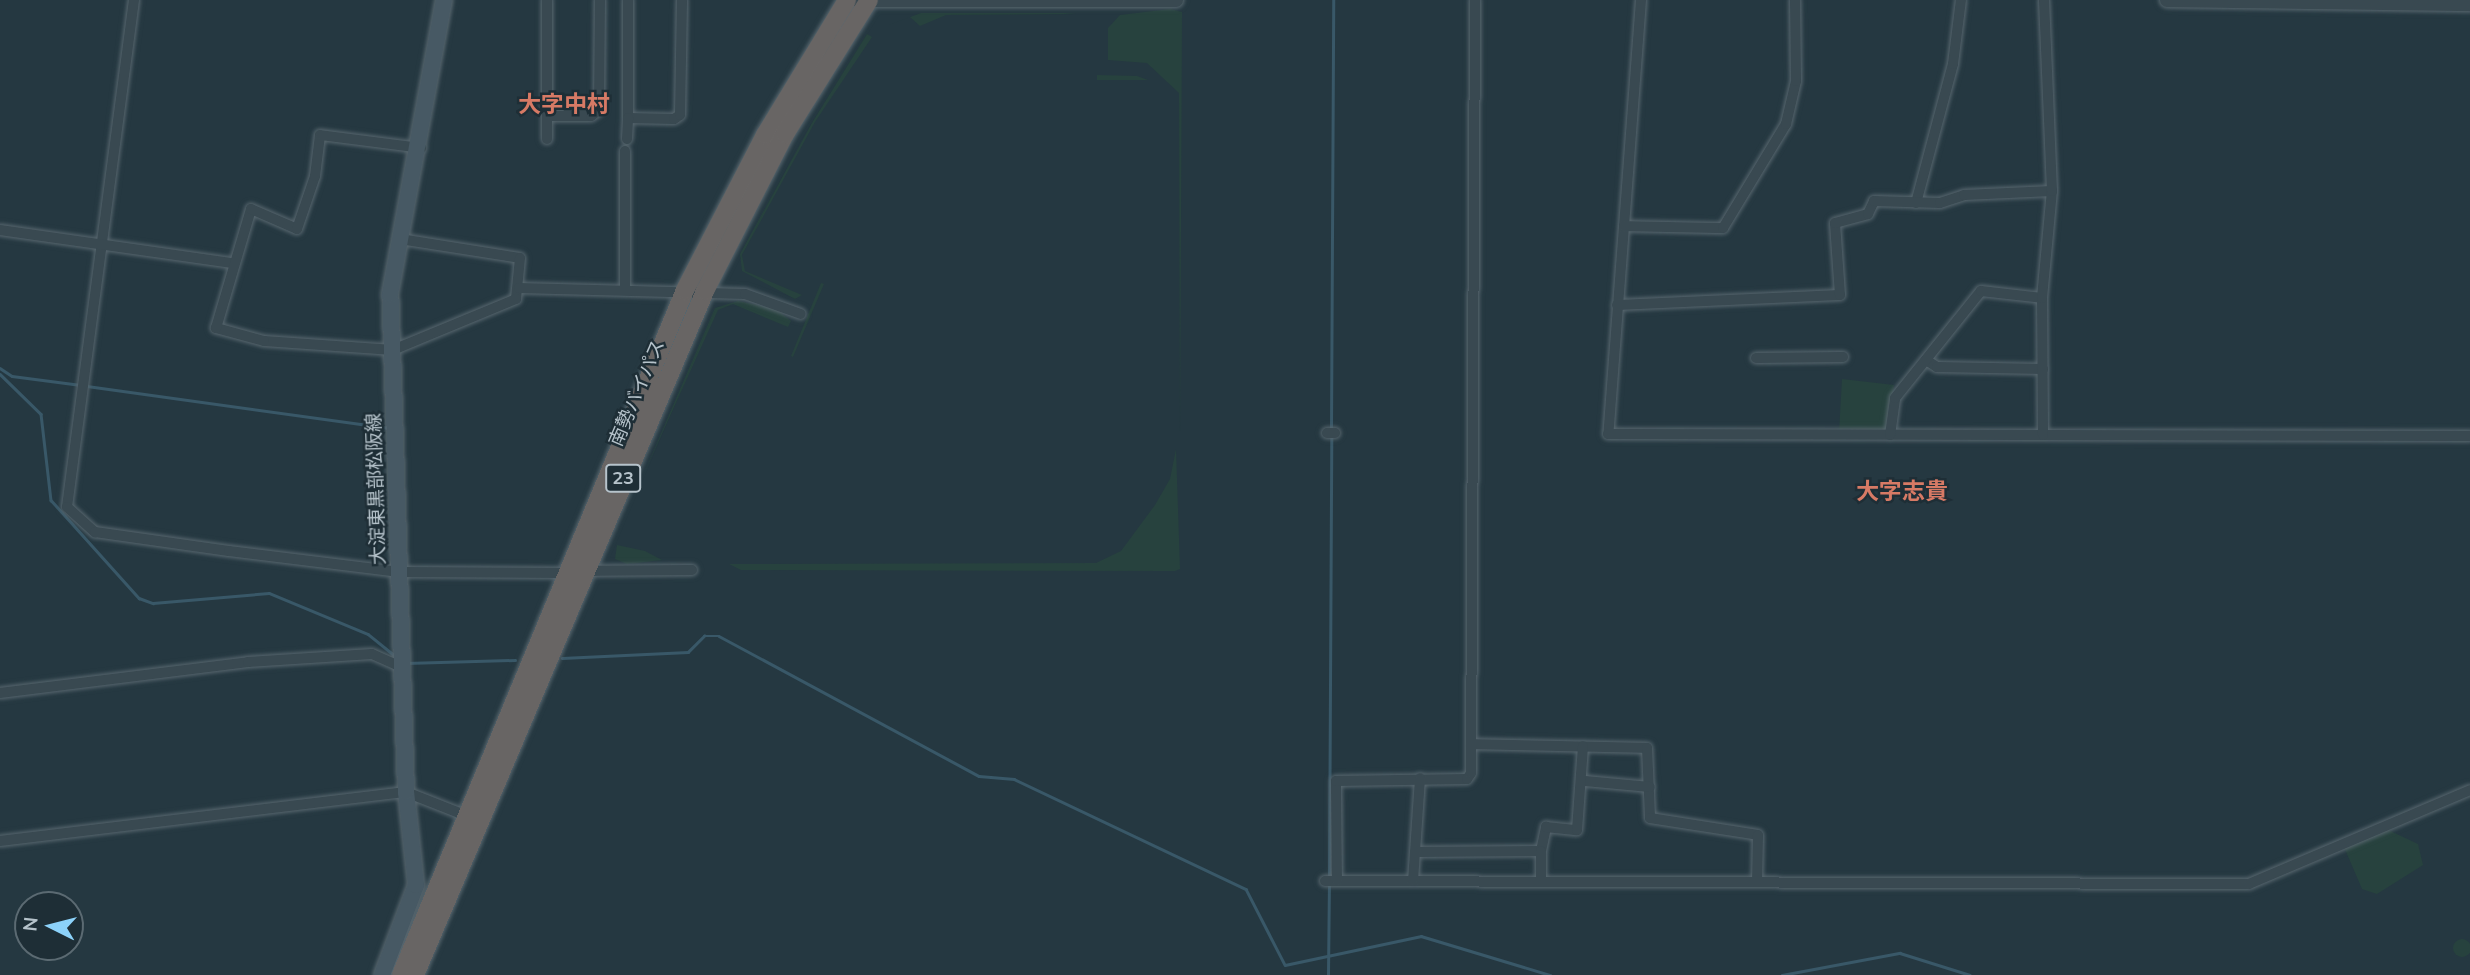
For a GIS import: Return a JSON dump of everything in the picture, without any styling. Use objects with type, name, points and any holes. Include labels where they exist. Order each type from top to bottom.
[{"type":"highway","name":"南勢バイパス","points":[[415,975],[566,573],[685,290],[748,165],[847,0]]},
{"type":"highway","name":"南勢バイパス","points":[[401,975],[585,571],[705,292],[785,134],[869,0]]},
{"type":"main road","name":"大淀東黒部松阪線","points":[[382,975],[416,885],[406,792],[390,294],[421,148],[444,0]]},
{"type":"street","points":[[134,0],[66,503],[95,532],[400,572],[566,573],[692,570]]},
{"type":"street","points":[[547,0],[547,139]]},
{"type":"street","points":[[547,116],[598,113],[600,0]]},
{"type":"street","points":[[625,288],[628,0]]},
{"type":"street","points":[[628,118],[680,115],[681,0]]},
{"type":"street","points":[[858,0],[1176,0]]},
{"type":"street","points":[[1475,0],[1471,744],[1467,779],[1336,781],[1331,881],[2249,884],[2470,790]]},
{"type":"street","points":[[1641,0],[1608,433],[2470,436]]},
{"type":"street","points":[[1624,226],[1723,228],[1786,124],[1796,81],[1795,0]]},
{"type":"street","points":[[1916,203],[1953,64],[1961,0]]},
{"type":"street","points":[[2043,435],[2042,299],[2052,191],[2044,0]]},
{"type":"street","points":[[2167,0],[2470,4]]},
{"type":"street","points":[[400,239],[520,258],[516,299],[393,350],[264,341],[216,327],[231,263],[250,209],[297,229],[315,176],[320,135],[421,148]]},
{"type":"street","points":[[1617,305],[1840,296],[1835,223],[1867,214],[1874,201],[1916,203],[2052,191]]},
{"type":"street","points":[[0,230],[231,263]]},
{"type":"street","points":[[519,288],[685,290],[753,296],[801,314]]},
{"type":"street","points":[[1891,435],[1895,398],[1980,291],[2042,299]]},
{"type":"street","points":[[1756,358],[1843,357]]},
{"type":"street","points":[[1926,360],[1937,367],[2043,369]]},
{"type":"street","points":[[0,693],[248,662],[372,654],[401,662]]},
{"type":"street","points":[[1471,744],[1647,748],[1650,818],[1758,835],[1757,882]]},
{"type":"street","points":[[1541,882],[1541,851],[1546,827],[1577,830],[1585,781],[1583,746]]},
{"type":"street","points":[[1413,881],[1420,778]]},
{"type":"street","points":[[1585,781],[1650,787]]},
{"type":"street","points":[[0,841],[406,792],[473,818]]},
{"type":"street","points":[[1415,852],[1541,851]]},
{"type":"green space","points":[[1170,9],[1182,12],[1180,440],[1179,93],[1147,63],[1108,60],[1108,28],[1120,15]]},
{"type":"green space","points":[[921,13],[1076,14],[946,15],[920,26],[910,17]]},
{"type":"green space","points":[[867,34],[872,37],[815,122],[742,255],[745,271],[802,295],[795,299],[742,271],[740,254],[813,121]]},
{"type":"green space","points":[[1097,75],[1137,76],[1148,80],[1097,80]]},
{"type":"green space","points":[[821,283],[824,284],[793,357],[791,356]]},
{"type":"green space","points":[[738,301],[776,309],[791,321],[788,327],[733,304],[718,310],[642,478],[715,308]]},
{"type":"green space","points":[[1842,379],[1894,385],[1889,433],[1839,433]]},
{"type":"green space","points":[[1176,449],[1180,569],[1175,571],[741,570],[729,564],[1096,563],[1121,551],[1155,505],[1170,479]]},
{"type":"green space","points":[[617,545],[645,551],[662,560],[627,564],[615,559]]},
{"type":"green space","points":[[2382,827],[2418,844],[2423,865],[2377,894],[2362,889],[2344,847]]},
{"type":"green space","points":[[2462,939],[2468,942],[2471,948],[2468,954],[2462,957],[2456,954],[2453,948],[2456,942]]},
{"type":"waterway","points":[[1331,429],[1333,0]]},
{"type":"waterway","points":[[0,368],[12,376],[80,385]]},
{"type":"waterway","points":[[0,374],[41,414],[51,500],[139,598],[153,603],[269,593],[368,634],[395,656]]},
{"type":"waterway","points":[[87,386],[389,428]]},
{"type":"waterway","points":[[1329,877],[1331,436]]},
{"type":"waterway","points":[[562,658],[688,652],[704,636],[719,636],[979,776],[1014,779],[1246,889],[1285,965],[1421,936],[1550,975]]},
{"type":"waterway","points":[[406,663],[515,660]]},
{"type":"waterway","points":[[1328,975],[1329,884]]},
{"type":"waterway","points":[[1782,975],[1900,953],[1970,975]]},
{"type":"district","name":"大字中村","points":[[564,104]]},
{"type":"district","name":"大字志貴","points":[[1902,491]]}]
